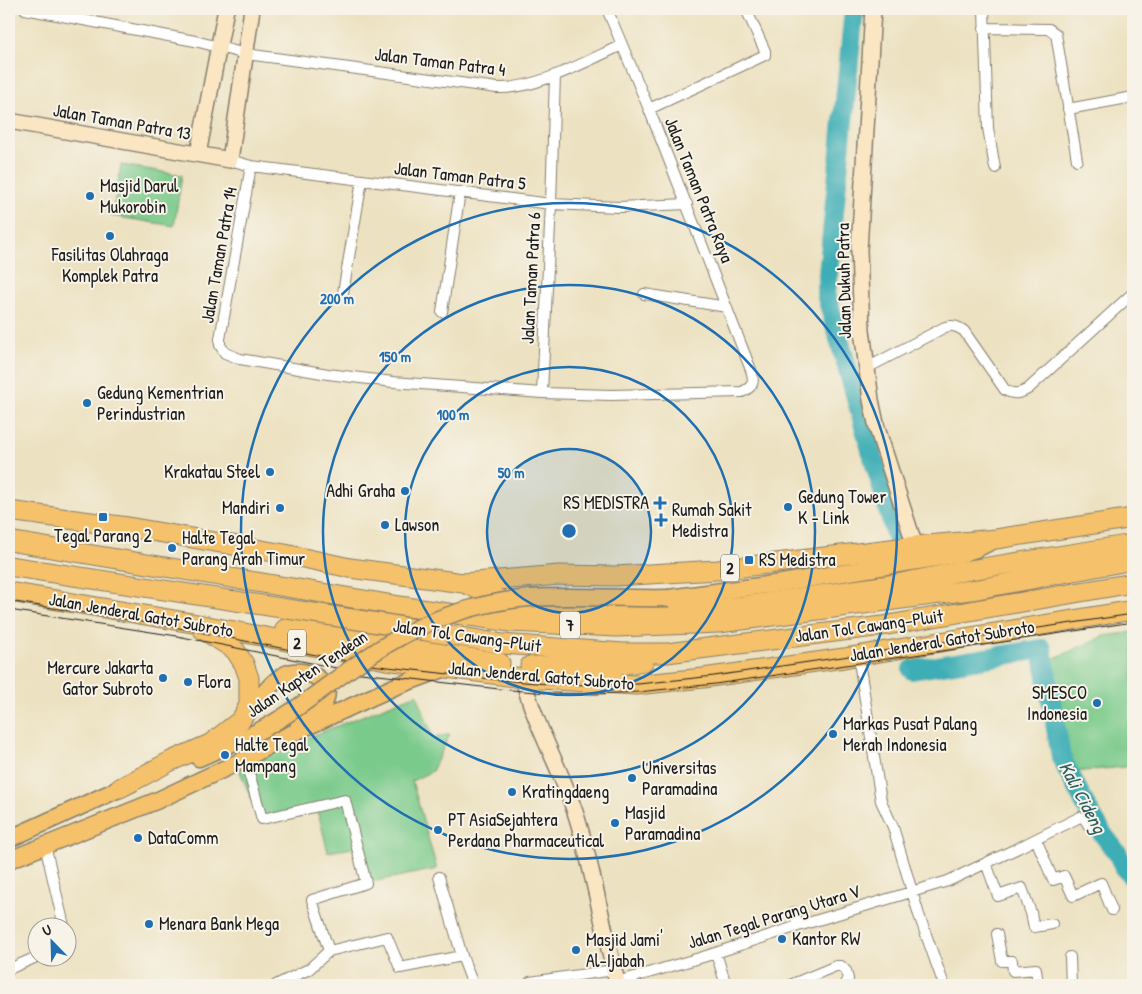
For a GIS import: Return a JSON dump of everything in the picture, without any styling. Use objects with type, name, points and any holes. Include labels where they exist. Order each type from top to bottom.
[{"type":"highway","name":"2","points":[[9,511],[128,527],[284,554],[350,568],[463,583],[559,575],[615,576],[718,570],[996,538],[1133,518]]},
{"type":"highway","name":"Jalan Tol Cawang–Pluit","points":[[9,541],[394,605],[510,622],[617,627],[719,623],[978,588],[1133,560]]},
{"type":"highway","points":[[463,583],[516,606],[562,612],[616,613],[694,610],[743,606],[896,584],[957,572],[1133,544]]},
{"type":"highway","name":"Jalan Tol Cawang–Pluit","points":[[9,566],[382,623],[503,644],[614,652],[667,653],[882,626],[1133,583]]},
{"type":"highway","points":[[674,598],[697,602],[779,594],[904,572],[957,572]]},
{"type":"highway","name":"Jalan Jenderal Gatot Subroto","points":[[9,592],[443,669],[523,678],[636,685],[702,678],[858,656],[1133,610]]},
{"type":"highway","points":[[201,625],[289,629],[499,663],[554,668],[601,668],[626,665],[667,653]]},
{"type":"highway","points":[[120,788],[171,761],[210,744],[241,720],[249,705],[249,678],[244,664],[234,650],[201,625]]},
{"type":"main road","points":[[674,598],[961,554],[976,550],[996,538]]},
{"type":"main road","name":"Jalan Kapten Tendean","points":[[9,839],[120,788],[203,756],[275,722],[393,641],[427,624],[462,611],[528,598],[674,598]]},
{"type":"main road","points":[[9,860],[156,801],[245,759],[280,739],[394,687],[443,669]]},
{"type":"main road","points":[[241,720],[284,674],[298,671],[319,678],[326,692],[326,699],[313,713],[280,739]]},
{"type":"street","name":"Jalan Taman Patra 4","points":[[24,9],[195,41],[246,54],[497,88],[515,87],[555,75],[622,45]]},
{"type":"street","points":[[198,154],[226,9]]},
{"type":"street","points":[[230,160],[252,9]]},
{"type":"street","name":"Jalan Taman Patra Raya","points":[[542,393],[611,395],[742,392],[749,389],[753,384],[754,378],[727,306],[607,9]]},
{"type":"street","points":[[649,109],[765,55],[765,51],[746,9]]},
{"type":"street","name":"Jalan Dukuh Patra","points":[[874,9],[859,250],[862,330],[877,428],[914,546]]},
{"type":"street","points":[[984,9],[988,128],[995,168]]},
{"type":"street","points":[[984,28],[1049,28],[1056,34],[1077,160]]},
{"type":"street","name":"Jalan Taman Patra 6","points":[[542,393],[555,75]]},
{"type":"street","points":[[1068,109],[1133,97]]},
{"type":"street","name":"Jalan Taman Patra 13","points":[[9,121],[230,160]]},
{"type":"street","name":"Jalan Taman Patra 5","points":[[230,160],[251,166],[551,204],[619,207],[687,204]]},
{"type":"street","name":"Jalan Taman Patra 14","points":[[251,166],[220,339],[222,349],[229,356],[248,361],[328,374],[393,382],[542,393]]},
{"type":"street","points":[[343,293],[362,180]]},
{"type":"street","points":[[442,312],[460,192]]},
{"type":"street","points":[[867,368],[945,327],[953,326],[964,331],[1005,390],[1010,393],[1021,393],[1028,389],[1133,293]]},
{"type":"street","points":[[644,294],[727,306]]},
{"type":"street","points":[[858,656],[881,800],[893,827],[912,892],[944,985]]},
{"type":"street","points":[[523,678],[529,701],[577,817],[596,887],[617,979]]},
{"type":"street","points":[[245,759],[262,819],[345,800],[366,883],[312,900],[329,951]]},
{"type":"street","name":"Jalan Tegal Parang Utara V","points":[[530,982],[617,979],[716,953],[948,881],[1080,817],[1084,818],[1091,829]]},
{"type":"street","points":[[1036,839],[1053,880],[1064,876],[1072,896],[1100,883],[1112,910]]},
{"type":"street","points":[[45,845],[62,916]]},
{"type":"street","points":[[986,863],[998,896],[1022,888],[1034,927],[1052,924]]},
{"type":"street","points":[[439,877],[462,956],[473,985]]},
{"type":"street","points":[[794,912],[798,926]]},
{"type":"street","points":[[997,934],[1002,961],[1012,961],[1013,971],[1036,969],[1038,985]]},
{"type":"street","points":[[276,985],[290,980],[309,969],[329,951],[387,937],[400,968],[462,956]]},
{"type":"street","points":[[716,953],[726,985]]},
{"type":"street","points":[[1070,957],[1071,985]]},
{"type":"street","points":[[9,968],[28,960]]},
{"type":"street","points":[[790,985],[840,966],[846,971],[848,979],[844,985]]},
{"type":"green space","points":[[121,165],[182,175],[174,226],[112,216]]},
{"type":"green space","name":"SMESCO Indonesia","points":[[1133,632],[1133,766],[1073,772],[1058,714],[1050,660],[1105,636]]},
{"type":"green space","points":[[417,694],[433,738],[450,734],[432,771],[412,781],[437,869],[366,883],[353,848],[328,852],[317,808],[260,818],[238,767]]},
{"type":"waterway","points":[[854,9],[826,294],[897,540]]},
{"type":"waterway","name":"Kali Cideng","points":[[912,670],[1042,649],[1061,757],[1087,808],[1102,833],[1118,854],[1123,866],[1133,878]]},
{"type":"tram line","points":[[9,601],[179,628],[362,664],[500,680],[596,685],[638,684],[714,676],[1133,614]]},
{"type":"tram line","points":[[9,610],[177,636],[361,673],[499,689],[596,694],[638,692],[715,684],[1133,622]]},
{"type":"place","name":"Masjid Darul Mukorobin","points":[[90,196]]},
{"type":"place","name":"Fasilitas Olahraga Komplek Patra","points":[[110,236]]},
{"type":"place","name":"Gedung Kementrian Perindustrian","points":[[87,403]]},
{"type":"place","name":"Krakatau Steel","points":[[270,472]]},
{"type":"place","name":"Adhi Graha","points":[[405,491]]},
{"type":"place","name":"RS MEDISTRA","points":[[660,503]]},
{"type":"place","name":"Gedung Tower K - Link","points":[[788,507]]},
{"type":"place","name":"Mandiri","points":[[280,508]]},
{"type":"place","name":"Tegal Parang 2","points":[[103,517]]},
{"type":"place","name":"Rumah Sakit Medistra","points":[[661,520]]},
{"type":"place","name":"Lawson","points":[[385,525]]},
{"type":"place","name":"Halte Tegal Parang Arah Timur","points":[[172,548]]},
{"type":"place","name":"RS Medistra","points":[[749,560]]},
{"type":"place","name":"Mercure Jakarta Gator Subroto","points":[[163,678]]},
{"type":"place","name":"Flora","points":[[188,682]]},
{"type":"place","name":"SMESCO Indonesia","points":[[1097,703]]},
{"type":"place","name":"Markas Pusat Palang Merah Indonesia","points":[[833,734]]},
{"type":"place","name":"Halte Tegal Mampang","points":[[225,755]]},
{"type":"place","name":"Universitas Paramadina","points":[[632,778]]},
{"type":"place","name":"Kratingdaeng","points":[[512,792]]},
{"type":"place","name":"Masjid Paramadina","points":[[615,823]]},
{"type":"place","name":"PT AsiaSejahtera Perdana Pharmaceutical","points":[[438,830]]},
{"type":"place","name":"DataComm","points":[[138,838]]},
{"type":"place","name":"Menara Bank Mega","points":[[149,924]]},
{"type":"place","name":"Kantor RW","points":[[782,939]]},
{"type":"place","name":"Masjid Jami' Al-Ijabah","points":[[576,950]]}]
